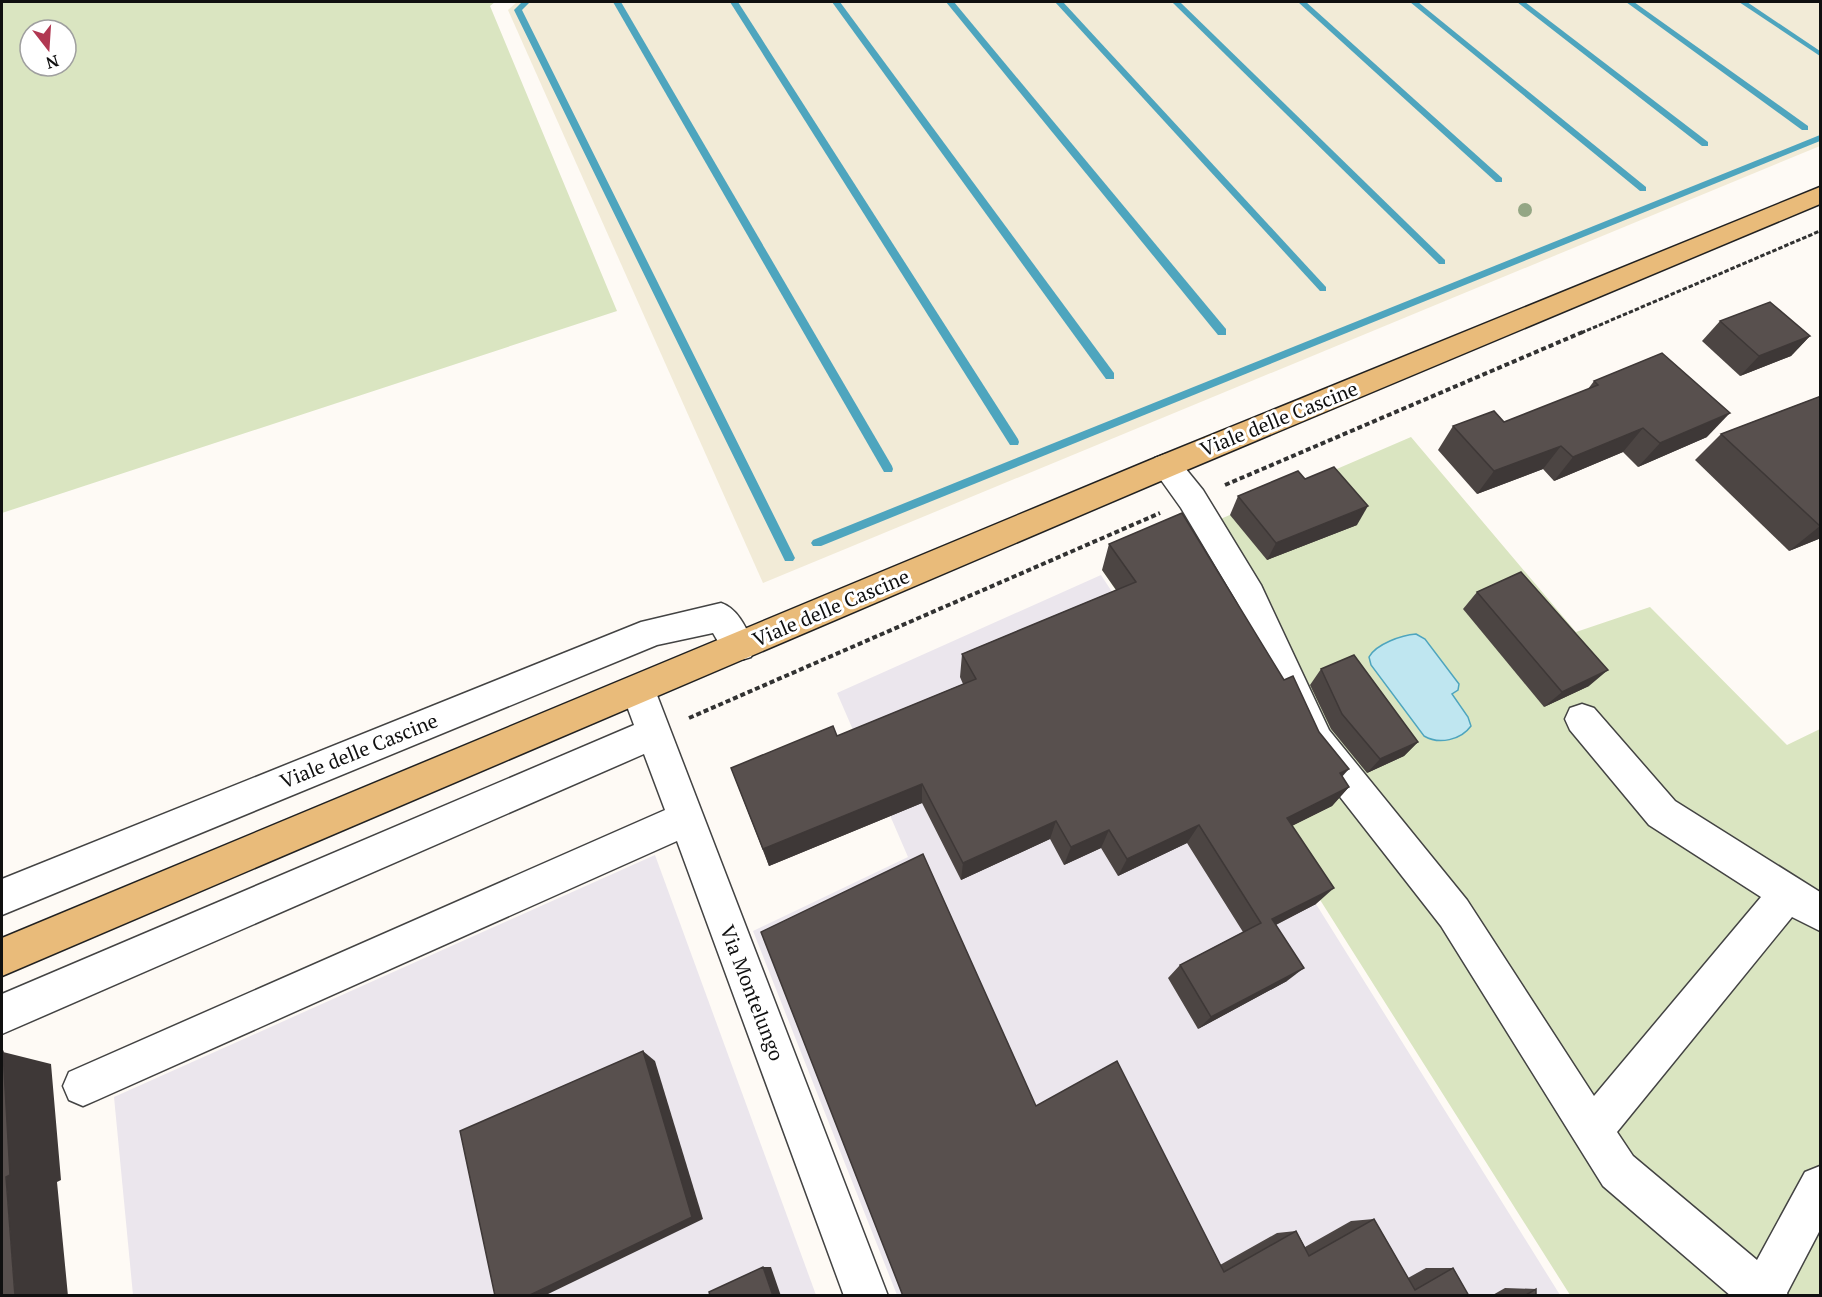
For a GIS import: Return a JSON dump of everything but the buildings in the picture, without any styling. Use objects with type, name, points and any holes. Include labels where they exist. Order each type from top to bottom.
[{"type":"main road","name":"Viale delle Cascine","points":[[2,957],[1166,466],[1821,195]]},
{"type":"street","points":[[1166,466],[1192,500],[1250,595],[1317,741],[1454,913],[1618,1171],[1765,1294],[1821,1187]]},
{"type":"street","name":"Viale delle Cascine","points":[[2,897],[653,632],[721,617],[739,648]]},
{"type":"street","name":"Via Montelungo","points":[[638,690],[866,1296]]},
{"type":"street","points":[[1582,719],[1662,813],[1821,913]]},
{"type":"street","points":[[2,1014],[654,733]]},
{"type":"street","points":[[83,1086],[686,819]]},
{"type":"street","points":[[1592,1130],[1788,893]]},
{"type":"path","points":[[654,733],[1821,231]]},
{"type":"shaded area","points":[[517,2],[1820,2],[1820,146],[763,583],[508,10]]},
{"type":"shaded area","points":[[1101,575],[1316,904],[1560,1295],[897,1295],[753,931],[908,857],[837,693]]},
{"type":"shaded area","points":[[655,855],[816,1295],[133,1295],[114,1097]]},
{"type":"green space","points":[[2,2],[495,2],[490,6],[617,311],[2,513]]},
{"type":"green space","points":[[1411,437],[1576,632],[1650,607],[1787,745],[1820,729],[1820,1295],[1570,1295],[1231,759],[1102,570]]},
{"type":"water","points":[[1416,634],[1425,639],[1459,684],[1458,690],[1452,694],[1468,717],[1471,726],[1456,738],[1436,740],[1424,736],[1371,665],[1369,657],[1377,648],[1397,638]]},
{"type":"waterway","points":[[526,2],[518,10],[789,558]]},
{"type":"waterway","points":[[617,2],[888,469]]},
{"type":"waterway","points":[[734,2],[1014,442]]},
{"type":"waterway","points":[[836,2],[1110,376]]},
{"type":"waterway","points":[[950,2],[1222,332]]},
{"type":"waterway","points":[[1059,2],[1323,289]]},
{"type":"waterway","points":[[1176,2],[1442,262]]},
{"type":"waterway","points":[[1302,2],[1499,180]]},
{"type":"waterway","points":[[1414,2],[1643,189]]},
{"type":"waterway","points":[[1521,2],[1705,144]]},
{"type":"waterway","points":[[1630,2],[1805,128]]},
{"type":"waterway","points":[[1743,2],[1820,54]]},
{"type":"waterway","points":[[817,543],[1820,138]]}]
